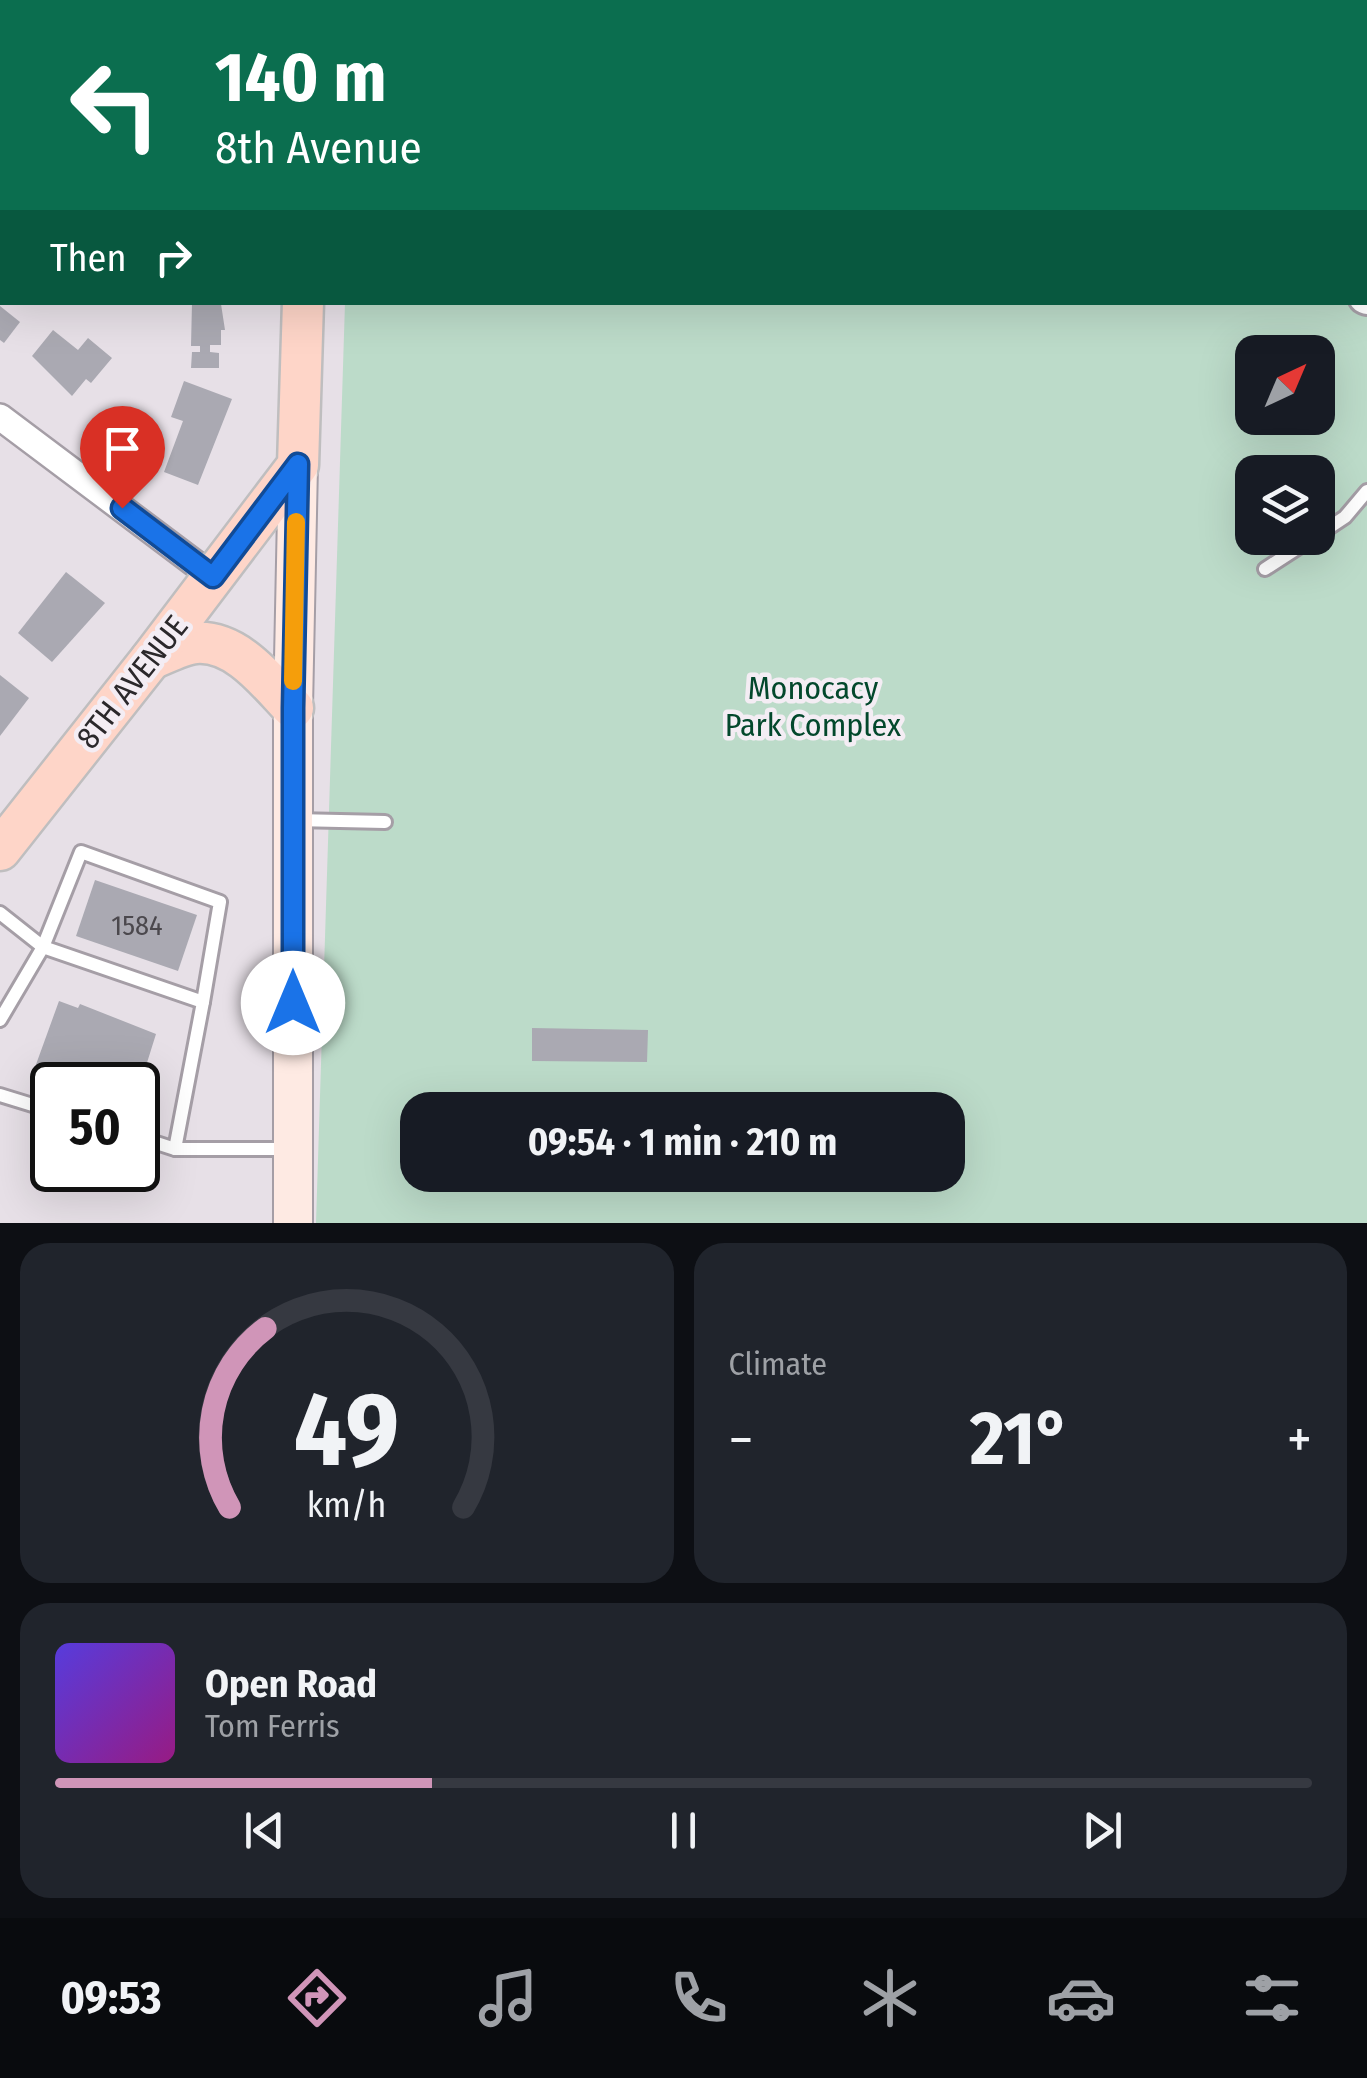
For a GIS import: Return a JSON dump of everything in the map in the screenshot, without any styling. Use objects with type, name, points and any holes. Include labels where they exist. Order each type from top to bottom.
[{"type":"main road","points":[[293,1223],[293,708],[304,305]]},
{"type":"main road","name":"8TH AVENUE","points":[[0,850],[298,464]]},
{"type":"main road","points":[[151,659],[196,643],[222,649],[249,663],[293,708]]},
{"type":"street","points":[[0,417],[213,577]]},
{"type":"lane","points":[[1335,524],[1367,491]]},
{"type":"lane","points":[[1265,569],[1287,555]]},
{"type":"lane","points":[[293,820],[385,822]]},
{"type":"lane","points":[[0,1020],[43,947],[81,852],[220,902],[175,1148]]},
{"type":"lane","points":[[0,913],[43,947],[203,1002]]},
{"type":"lane","points":[[0,1094],[30,1104]]},
{"type":"lane","points":[[160,1144],[175,1148],[293,1149]]},
{"type":"green space","name":"Monocacy Park Complex","points":[[345,305],[1367,305],[1367,1223],[316,1223]]},
{"type":"building","points":[[192,305],[221,305],[225,330],[221,330],[221,345],[210,345],[210,352],[219,353],[219,368],[191,368],[192,352],[200,352],[200,346],[191,346]]},
{"type":"building","points":[[0,306],[20,322],[4,343],[0,340]]},
{"type":"building","points":[[53,330],[78,350],[88,338],[112,358],[91,383],[86,379],[72,396],[32,356]]},
{"type":"building","points":[[184,381],[232,399],[198,485],[164,472],[183,421],[171,417]]},
{"type":"building","points":[[66,572],[105,603],[52,662],[18,633]]},
{"type":"building","points":[[0,675],[29,698],[0,736]]},
{"type":"building","points":[[95,880],[197,915],[178,971],[76,936]]},
{"type":"building","points":[[59,1001],[78,1008],[80,1004],[156,1034],[147,1062],[37,1062]]},
{"type":"building","points":[[532,1028],[648,1030],[647,1062],[532,1061]]},
{"type":"slow traffic","points":[[293,681],[296,522]]},
{"type":"route","points":[[122,508],[213,577],[298,464],[293,1003]]}]
